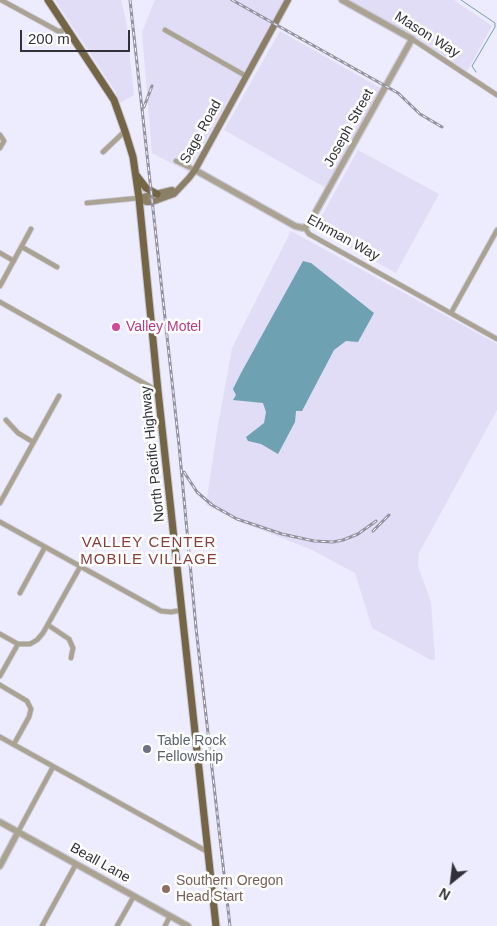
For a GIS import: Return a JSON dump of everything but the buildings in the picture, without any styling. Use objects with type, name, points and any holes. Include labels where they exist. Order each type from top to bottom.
[{"type":"main road","name":"North Pacific Highway","points":[[48,0],[110,95],[125,131],[135,172],[216,926]]},
{"type":"main road","name":"Sage Road","points":[[139,198],[146,202],[152,202],[174,194],[195,170],[288,0]]},
{"type":"main road","points":[[135,172],[146,188],[157,194]]},
{"type":"main road","points":[[139,198],[180,187]]},
{"type":"street","points":[[1,0],[58,31],[62,32],[67,28]]},
{"type":"street","name":"Mason Way","points":[[342,0],[412,40],[497,95]]},
{"type":"street","points":[[165,30],[246,76]]},
{"type":"street","name":"Joseph Street","points":[[305,228],[312,221],[412,40]]},
{"type":"street","points":[[103,152],[125,131]]},
{"type":"street","points":[[0,148],[2,137]]},
{"type":"street","name":"Ehrman Way","points":[[176,161],[295,226],[305,228],[310,234],[497,339]]},
{"type":"street","name":"Sage Road","points":[[87,203],[139,198]]},
{"type":"street","points":[[0,286],[31,229]]},
{"type":"street","points":[[451,313],[497,230]]},
{"type":"street","points":[[22,247],[57,267]]},
{"type":"street","points":[[0,253],[14,261]]},
{"type":"street","points":[[0,302],[158,391]]},
{"type":"street","points":[[0,503],[59,396]]},
{"type":"street","points":[[6,420],[18,433],[34,442]]},
{"type":"street","points":[[0,522],[161,611],[182,610]]},
{"type":"street","points":[[20,592],[45,547]]},
{"type":"street","points":[[0,634],[18,644],[34,642],[41,636],[48,625],[80,567]]},
{"type":"street","points":[[48,625],[69,638],[73,648],[71,658]]},
{"type":"street","points":[[0,676],[18,644]]},
{"type":"street","points":[[0,685],[27,701],[31,709],[29,717],[14,744]]},
{"type":"street","points":[[0,737],[208,852]]},
{"type":"street","points":[[0,866],[53,767]]},
{"type":"street","name":"Beall Lane","points":[[0,822],[188,926]]},
{"type":"street","points":[[42,926],[76,864]]},
{"type":"street","points":[[117,926],[134,896]]},
{"type":"street","points":[[165,926],[170,916]]},
{"type":"shaded area","points":[[55,0],[121,0],[126,20],[134,95],[120,103],[115,91]]},
{"type":"shaded area","points":[[155,0],[284,0],[188,172],[152,153],[142,32]]},
{"type":"shaded area","points":[[347,0],[454,0],[492,26],[467,71]]},
{"type":"shaded area","points":[[280,31],[382,89],[326,188],[224,130]]},
{"type":"shaded area","points":[[358,150],[439,194],[396,273],[315,228]]},
{"type":"shaded area","points":[[291,231],[497,344],[497,410],[419,553],[418,566],[431,602],[435,660],[431,660],[372,628],[355,573],[312,550],[236,520],[206,505],[232,348]]},
{"type":"water","points":[[303,261],[311,263],[374,313],[358,342],[346,341],[334,350],[302,411],[296,411],[295,422],[278,454],[261,444],[248,441],[246,437],[264,423],[266,412],[263,403],[233,400],[236,395],[233,389]]},
{"type":"waterway","points":[[461,0],[495,23],[495,27],[472,66],[476,72]]},
{"type":"railway","points":[[130,0],[179,445],[196,628],[230,926]]},
{"type":"railway","points":[[232,0],[398,93],[420,114],[442,127]]},
{"type":"railway","points":[[144,107],[152,86]]},
{"type":"railway","points":[[184,472],[197,492],[212,505],[237,519],[282,534],[314,541],[333,542],[358,534],[376,521]]},
{"type":"railway","points":[[373,531],[389,515]]},
{"type":"place","name":"Valley Motel","points":[[116,327]]},
{"type":"place","name":"Table Rock Fellowship","points":[[147,749]]},
{"type":"place","name":"Southern Oregon Head Start","points":[[166,889]]},
{"type":"district","name":"VALLEY CENTER MOBILE VILLAGE","points":[[149,552]]}]
